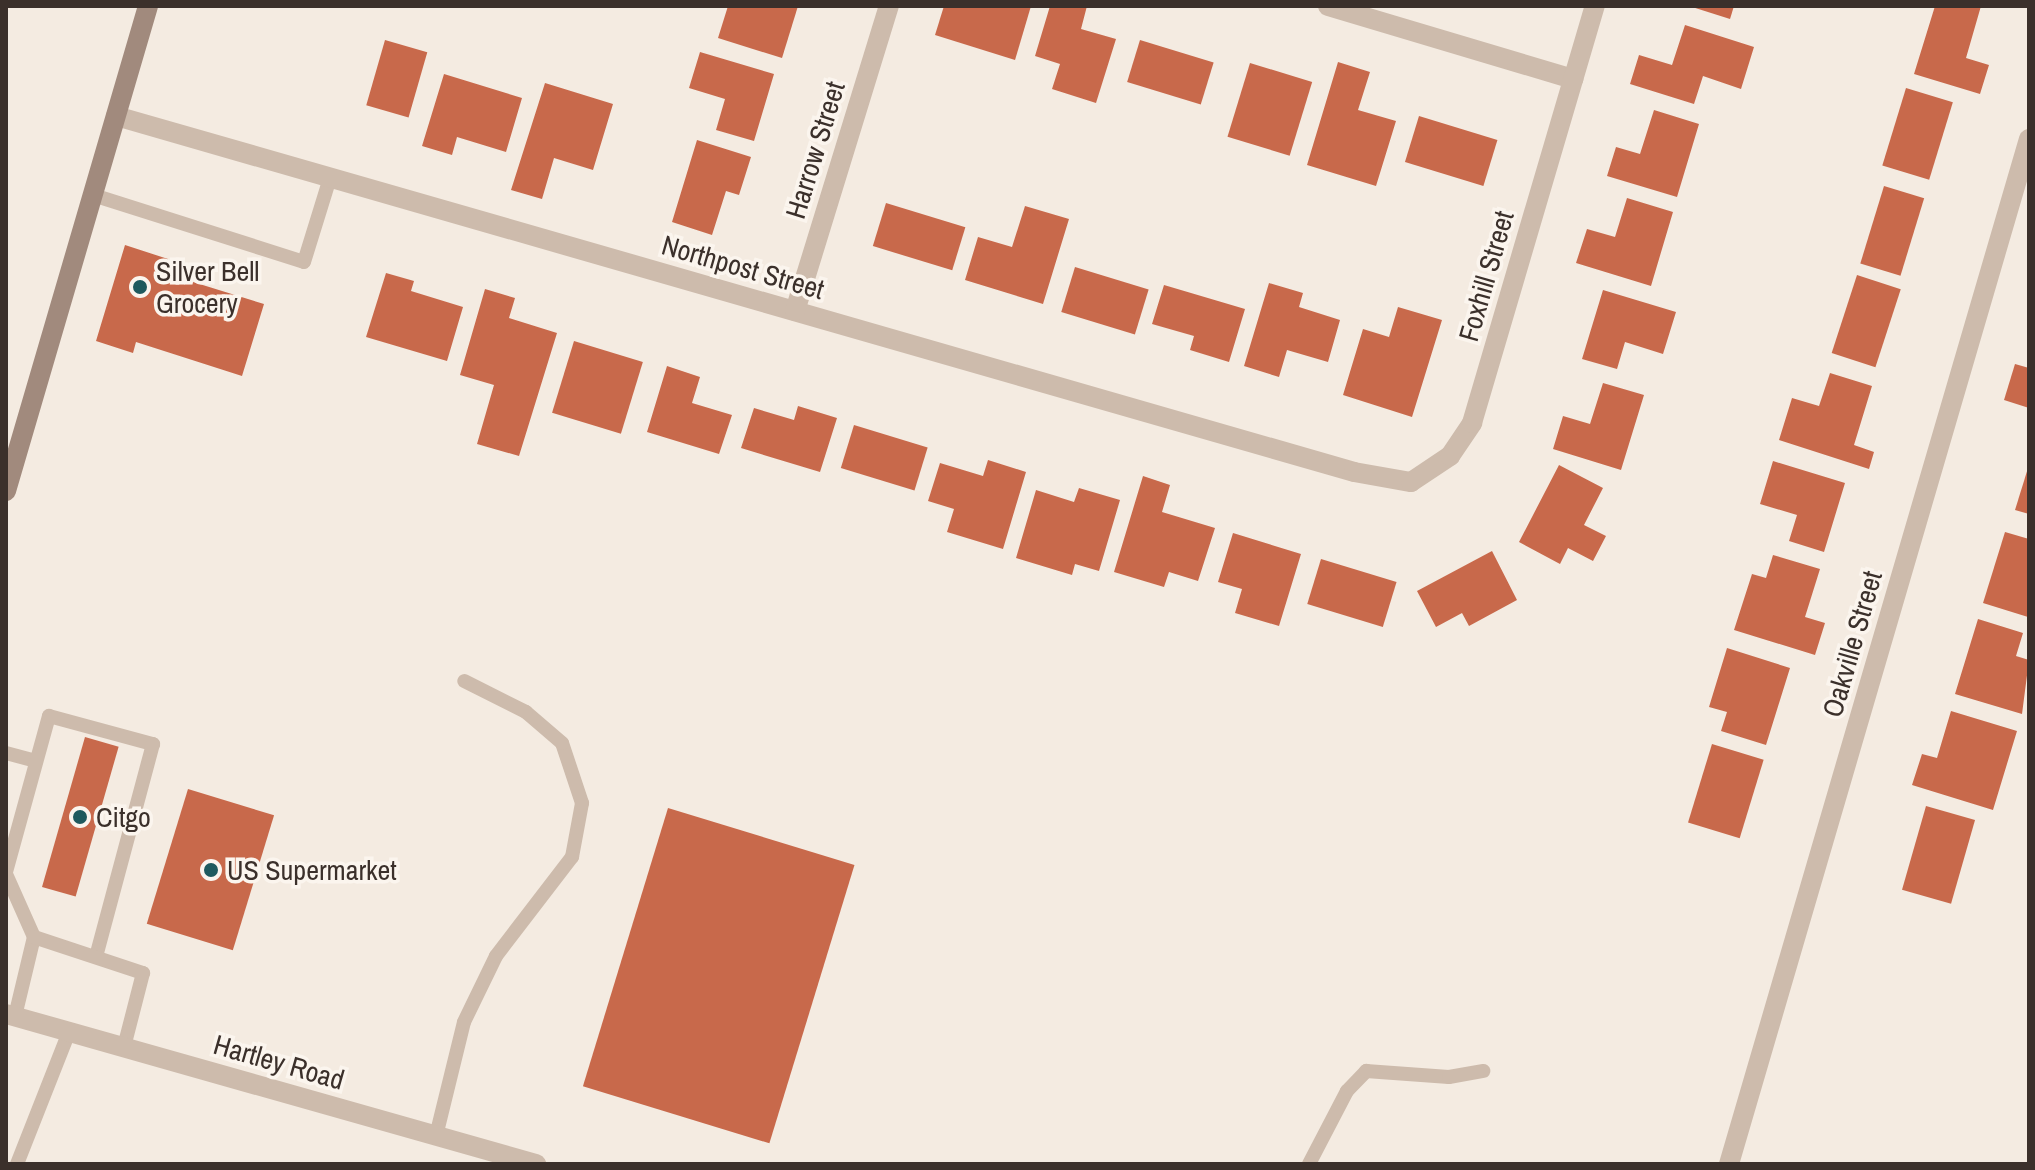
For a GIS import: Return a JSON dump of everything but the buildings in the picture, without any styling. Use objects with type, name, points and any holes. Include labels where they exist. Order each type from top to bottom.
[{"type":"street","points":[[6,491],[148,6]]},
{"type":"street","name":"Harrow Street","points":[[795,311],[889,6]]},
{"type":"street","points":[[1328,6],[1573,79]]},
{"type":"street","name":"Foxhill Street","points":[[1354,472],[1411,482],[1450,456],[1472,423],[1595,6]]},
{"type":"street","name":"Northpost Street","points":[[116,116],[1354,472]]},
{"type":"street","name":"Oakville Street","points":[[1729,1164],[2029,139]]},
{"type":"street","name":"Hartley Road","points":[[10,1015],[536,1164]]},
{"type":"lane","points":[[93,195],[304,262],[330,178]]},
{"type":"lane","points":[[436,1136],[464,1022],[496,956],[572,857],[582,803],[562,743],[526,712],[464,681]]},
{"type":"lane","points":[[10,1015],[34,937],[6,873],[49,716],[153,744],[96,957]]},
{"type":"lane","points":[[6,753],[36,761]]},
{"type":"lane","points":[[34,937],[143,973],[124,1047]]},
{"type":"lane","points":[[17,1164],[69,1032]]},
{"type":"lane","points":[[1309,1164],[1347,1091],[1366,1071],[1449,1077],[1483,1071]]},
{"type":"place","name":"Silver Bell Grocery","points":[[140,287]]},
{"type":"place","name":"Citgo","points":[[80,817]]},
{"type":"place","name":"US Supermarket","points":[[211,870]]}]
